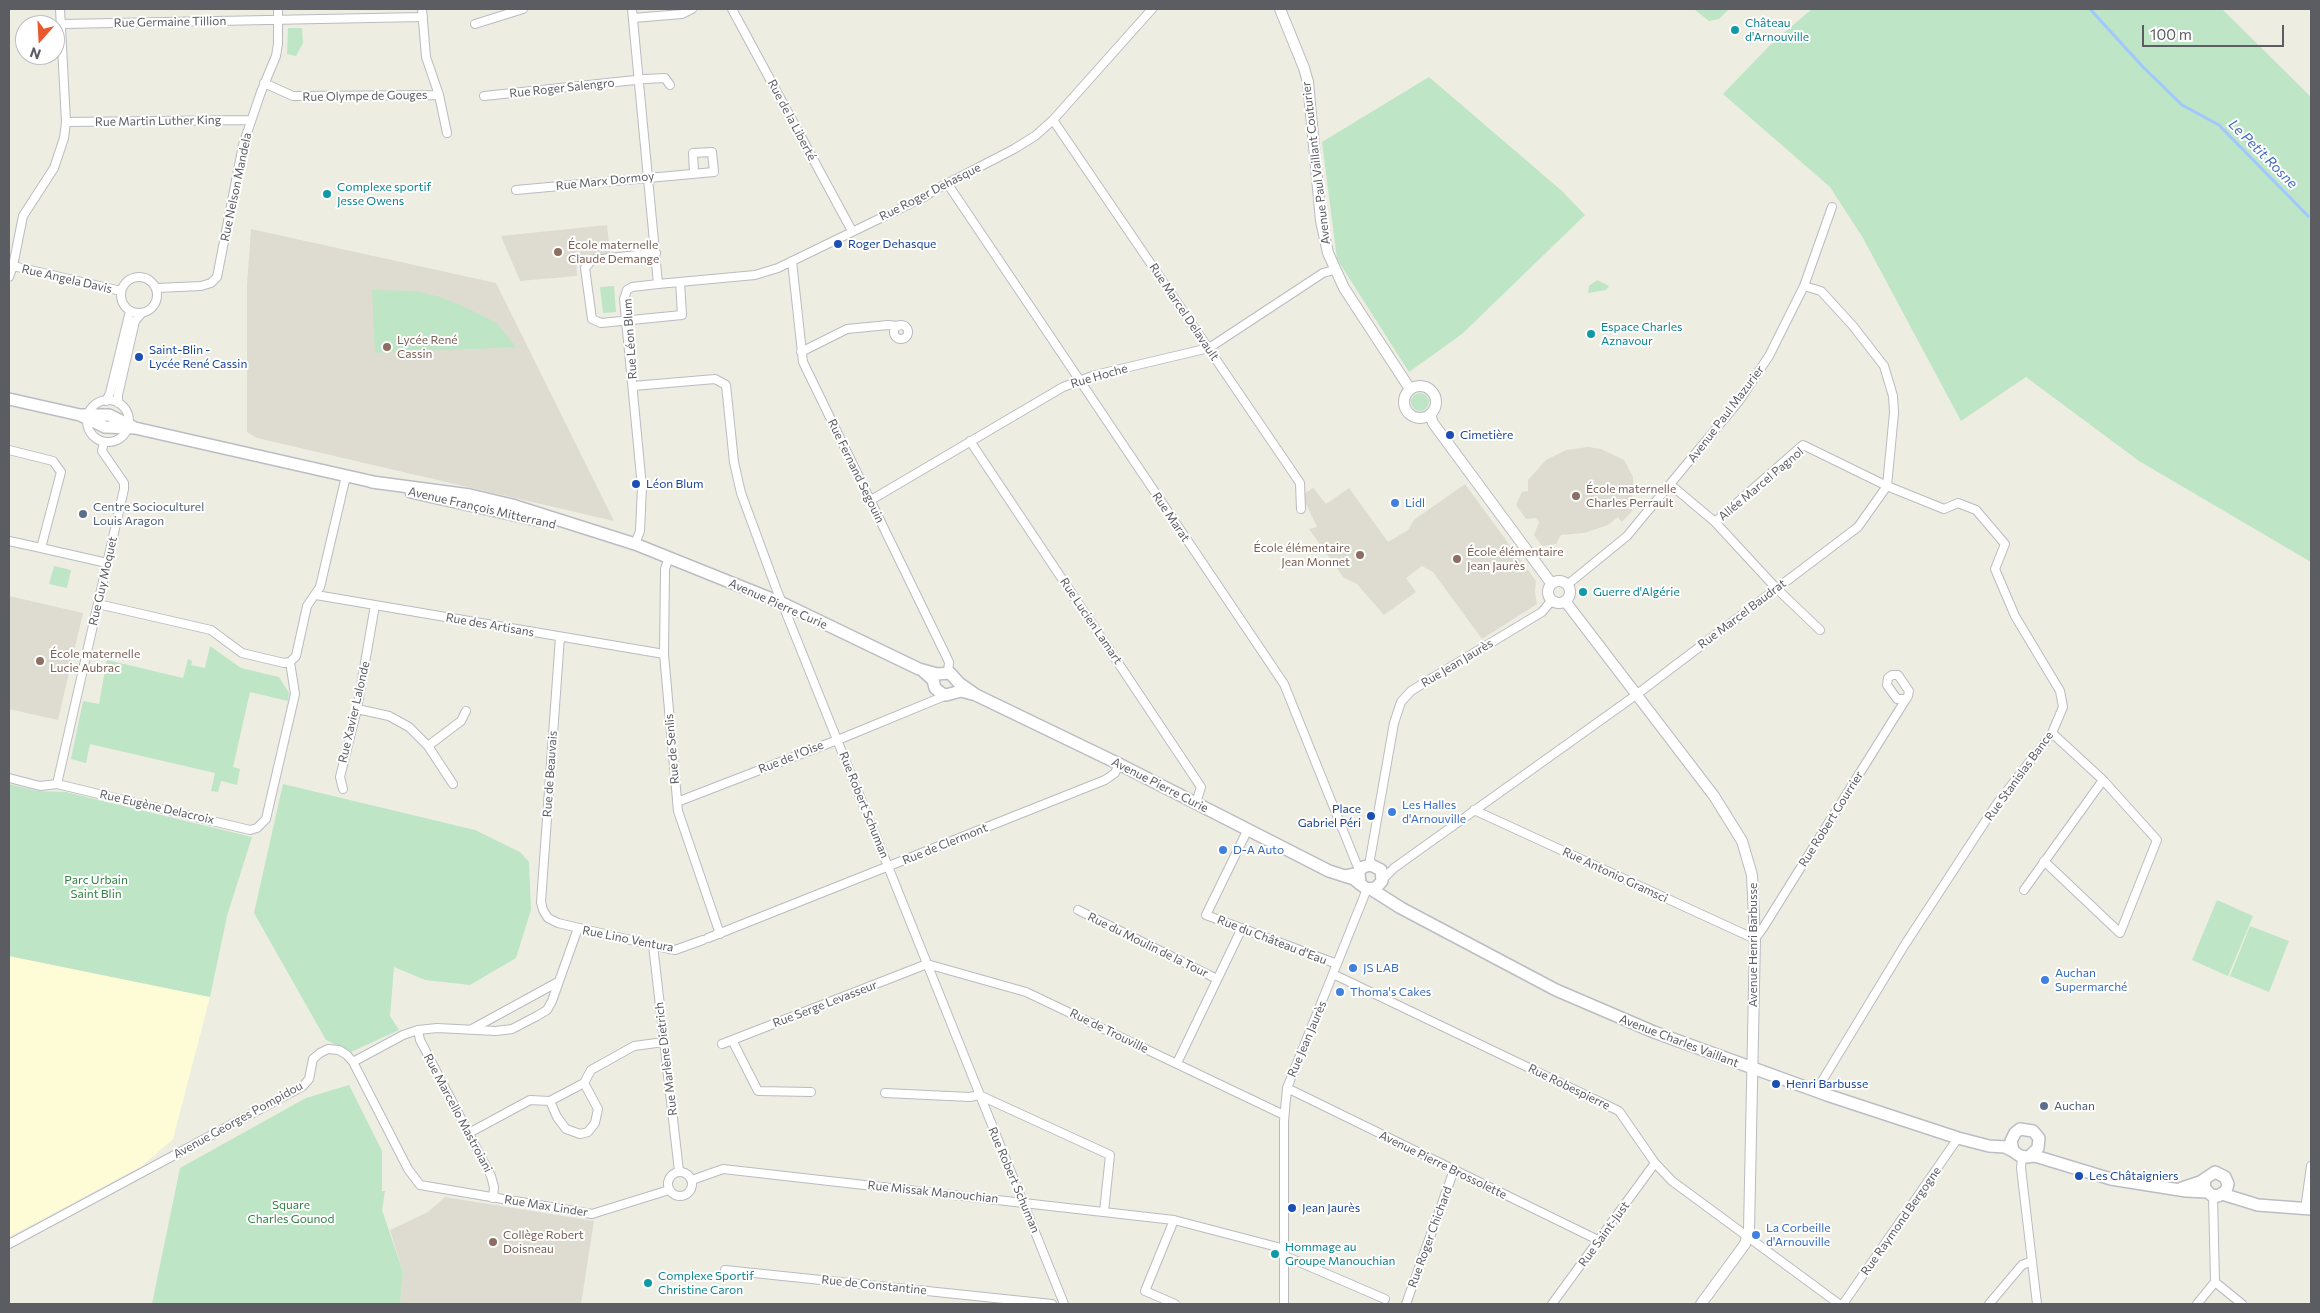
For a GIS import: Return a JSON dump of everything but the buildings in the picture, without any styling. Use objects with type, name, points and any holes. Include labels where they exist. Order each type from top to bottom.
[{"type":"main road","name":"Avenue François Mitterrand","points":[[9,399],[85,416],[105,427],[131,427],[510,515],[592,531],[635,544]]},
{"type":"main road","name":"Avenue Pierre Curie","points":[[635,544],[782,603],[939,679],[953,675],[953,689]]},
{"type":"main road","name":"Avenue Pierre Curie","points":[[939,679],[941,693],[953,689],[976,695],[1119,764],[1329,871],[1359,876]]},
{"type":"main road","points":[[1384,876],[1378,887],[1359,876],[1376,866],[1384,876],[1392,903]]},
{"type":"main road","name":"Avenue Charles Vaillant","points":[[1359,876],[1392,903],[1582,1002],[1668,1038],[1816,1091],[1958,1138],[1980,1144],[2005,1147],[2021,1155],[2035,1156],[2079,1169],[2094,1170],[2135,1181],[2174,1188],[2218,1192],[2256,1200],[2308,1206]]},
{"type":"main road","points":[[1980,1144],[2013,1135],[2020,1130],[2030,1130],[2037,1135],[2039,1143],[2037,1151],[2021,1155],[2011,1141],[2013,1135]]},
{"type":"main road","name":"Avenue Charles Vaillant","points":[[2039,1143],[2054,1159],[2064,1165]]},
{"type":"main road","name":"Avenue Charles Vaillant","points":[[2174,1188],[2190,1187],[2205,1179],[2211,1173],[2219,1172],[2225,1177],[2218,1192]]},
{"type":"main road","points":[[2205,1179],[2204,1187],[2218,1192]]},
{"type":"street","name":"Rue Nelson Mandela","points":[[157,288],[201,286],[217,278],[220,270],[237,167],[250,120],[276,56],[278,9]]},
{"type":"street","points":[[475,24],[523,9]]},
{"type":"street","points":[[632,9],[658,284]]},
{"type":"street","points":[[633,18],[682,14],[692,9]]},
{"type":"street","name":"Rue de la Liberté","points":[[732,9],[852,231]]},
{"type":"street","name":"Rue Roger Dehasque","points":[[658,284],[755,275],[792,261],[924,197],[1014,149],[1035,136],[1054,120],[1152,9]]},
{"type":"street","name":"Avenue Paul Vaillant Couturier","points":[[1280,9],[1308,82],[1322,230],[1334,270],[1410,389]]},
{"type":"street","name":"Rue Germaine Tillion","points":[[65,24],[278,19],[422,13]]},
{"type":"street","points":[[422,13],[426,57],[439,95],[447,133]]},
{"type":"street","points":[[9,277],[23,216],[54,168],[60,154],[66,122],[64,65]]},
{"type":"street","name":"Rue Roger Salengro","points":[[484,96],[665,78],[670,84]]},
{"type":"street","name":"Rue Olympe de Gouges","points":[[264,83],[293,96],[439,95]]},
{"type":"street","name":"Rue Martin Luther King","points":[[66,122],[250,120]]},
{"type":"street","name":"Rue Marcel Delavault","points":[[1054,120],[1300,483],[1300,509]]},
{"type":"street","name":"Rue Marx Dormoy","points":[[516,190],[694,173]]},
{"type":"street","name":"Rue Marat","points":[[946,184],[1284,684],[1359,876]]},
{"type":"street","name":"Avenue Paul Mazurier","points":[[1567,585],[1627,536],[1739,401],[1770,356],[1804,286],[1832,206]]},
{"type":"street","points":[[656,253],[592,260],[585,268],[592,319],[601,323],[682,316],[680,282]]},
{"type":"street","name":"Rue Fernand Segouin","points":[[792,261],[803,362],[949,662],[939,679]]},
{"type":"street","name":"Rue Angela Davis","points":[[13,266],[121,291]]},
{"type":"street","name":"Rue Hoche","points":[[871,500],[970,441],[1079,380],[1208,348],[1323,273],[1334,270]]},
{"type":"street","points":[[118,403],[118,395],[135,321],[142,314],[153,308],[156,303],[157,288],[149,279],[136,277],[125,283],[121,291],[122,301],[130,311],[142,314]]},
{"type":"street","name":"Rue Léon Blum","points":[[635,544],[640,531],[642,487],[624,299],[627,290],[632,287],[658,284]]},
{"type":"street","name":"Rue Marcel Baudrat","points":[[1384,876],[1636,695],[1858,527],[1887,486],[1894,413],[1893,396],[1884,366],[1853,326],[1821,291],[1804,286]]},
{"type":"street","points":[[106,401],[110,393],[130,311]]},
{"type":"street","points":[[801,352],[847,330],[888,325],[898,326]]},
{"type":"street","name":"Rue Robert Schuman","points":[[633,386],[715,379],[726,385],[734,462],[741,493],[782,603],[1064,1304]]},
{"type":"street","points":[[1424,386],[1432,392],[1435,406],[1430,414],[1420,418],[1407,411],[1404,402],[1410,389],[1424,386]]},
{"type":"street","points":[[106,401],[118,403],[126,410],[131,427],[119,439],[104,442],[91,434],[85,416],[95,405],[106,401]]},
{"type":"street","points":[[1430,414],[1439,431],[1551,583]]},
{"type":"street","name":"Rue Lucien Lamart","points":[[970,441],[1201,787],[1196,803]]},
{"type":"street","name":"Rue Guy Moquet","points":[[57,784],[124,488],[124,483],[102,451],[104,442]]},
{"type":"street","name":"Allée Marcel Pagnol","points":[[1716,522],[1804,445],[1887,486]]},
{"type":"street","points":[[9,450],[53,461],[61,472],[41,548]]},
{"type":"street","points":[[98,604],[211,630],[242,653],[284,663],[290,662],[296,656],[307,606],[320,587],[346,476]]},
{"type":"street","points":[[1671,485],[1716,522],[1776,588],[1820,630]]},
{"type":"street","name":"Rue Stanislas Bance","points":[[1816,1091],[1914,929],[1996,805],[2052,733],[2063,707],[2060,691],[2015,616],[1995,569],[2005,544],[1976,510],[1958,504],[1944,509],[1887,486]]},
{"type":"street","points":[[9,541],[107,563]]},
{"type":"street","name":"Rue de Senlis","points":[[669,557],[665,569],[664,654],[677,802],[681,820],[720,934]]},
{"type":"street","points":[[1558,580],[1567,585],[1569,595],[1565,601],[1558,603],[1552,600],[1548,594],[1551,583],[1558,580]]},
{"type":"street","name":"Rue des Artisans","points":[[316,594],[664,654]]},
{"type":"street","name":"Rue Jean Jaurès","points":[[1284,1304],[1284,1115],[1287,1088],[1289,1078],[1337,964],[1394,723],[1402,702],[1410,691],[1542,612],[1552,600]]},
{"type":"street","name":"Avenue Henri Barbusse","points":[[1565,601],[1714,796],[1742,841],[1752,875],[1755,939],[1749,1230],[1745,1244],[1701,1304]]},
{"type":"street","name":"Rue Xavier Lalonde","points":[[343,789],[340,778],[344,755],[358,709],[375,605]]},
{"type":"street","name":"Rue de Beauvais","points":[[560,637],[541,902],[548,918],[558,923],[578,928]]},
{"type":"street","name":"Rue Eugène Delacroix","points":[[9,778],[40,786],[57,784],[250,830],[257,828],[266,819],[295,694],[290,662]]},
{"type":"street","points":[[933,700],[939,679]]},
{"type":"street","name":"Rue de l'Oise","points":[[677,802],[837,740],[933,700],[953,689]]},
{"type":"street","name":"Rue Robert Gourrier","points":[[1755,939],[1906,699]]},
{"type":"street","points":[[358,709],[399,720],[409,727],[428,746],[453,784]]},
{"type":"street","points":[[428,746],[461,721],[466,711]]},
{"type":"street","points":[[2044,862],[2120,933],[2157,840],[2102,780],[2052,733]]},
{"type":"street","name":"Rue de Clermont","points":[[706,939],[1105,780],[1115,773],[1119,764]]},
{"type":"street","points":[[2024,890],[2102,780]]},
{"type":"street","name":"Rue Antonio Gramsci","points":[[1474,810],[1755,939]]},
{"type":"street","name":"Rue du Château d'Eau","points":[[1248,830],[1206,915],[1337,964]]},
{"type":"street","name":"Rue du Moulin de la Tour","points":[[1078,910],[1218,979]]},
{"type":"street","name":"Rue Lino Ventura","points":[[353,1062],[403,1035],[418,1030],[437,1028],[496,1031],[512,1029],[537,1016],[547,1010],[578,928],[675,950],[706,939]]},
{"type":"street","points":[[1177,1063],[1242,928]]},
{"type":"street","name":"Rue Marlène Dietrich","points":[[653,945],[679,1172]]},
{"type":"street","name":"Rue Serge Levasseur","points":[[722,1044],[927,964]]},
{"type":"street","name":"Rue de Trouville","points":[[927,964],[1026,992],[1284,1115]]},
{"type":"street","name":"Rue Robespierre","points":[[1334,974],[1619,1111],[1655,1163],[1672,1181],[1839,1304]]},
{"type":"street","points":[[471,1030],[558,982]]},
{"type":"street","name":"Rue Marcello Mastroiani","points":[[418,1030],[420,1040],[491,1176],[494,1187],[493,1198]]},
{"type":"street","points":[[732,1040],[758,1091],[811,1092]]},
{"type":"street","points":[[469,1134],[530,1100],[550,1101],[584,1083],[591,1070],[634,1046],[664,1042]]},
{"type":"street","name":"Avenue Georges Pompidou","points":[[9,1244],[304,1086],[309,1079],[314,1059],[320,1053],[328,1049],[340,1050],[347,1054],[353,1062]]},
{"type":"street","name":"Rue Max Linder","points":[[353,1062],[408,1169],[420,1185],[592,1214],[669,1190]]},
{"type":"street","points":[[550,1101],[557,1117],[566,1129],[580,1134],[588,1132],[595,1123],[598,1109],[584,1083]]},
{"type":"street","name":"Avenue Pierre Brossolette","points":[[1287,1088],[1600,1240]]},
{"type":"street","points":[[885,1093],[970,1097],[979,1095],[1110,1154],[1104,1212]]},
{"type":"street","name":"Rue Raymond Bergogne","points":[[1844,1304],[1958,1138]]},
{"type":"street","points":[[2021,1155],[2037,1304]]},
{"type":"street","name":"Rue Saint-Just","points":[[1552,1304],[1655,1163]]},
{"type":"street","points":[[2308,1206],[2311,1166]]},
{"type":"street","name":"Rue Missak Manouchian","points":[[692,1180],[723,1169],[1174,1220],[1285,1253]]},
{"type":"street","name":"Rue Roger Chichard","points":[[1406,1304],[1454,1170]]},
{"type":"street","points":[[679,1172],[687,1174],[692,1180],[690,1192],[683,1196],[675,1195],[669,1190],[669,1178],[679,1172]]},
{"type":"street","points":[[2197,1304],[2215,1282],[2218,1192]]},
{"type":"street","points":[[1174,1220],[1145,1291],[1175,1304]]},
{"type":"street","points":[[1285,1253],[1385,1299]]},
{"type":"street","points":[[1989,1304],[2022,1265],[2032,1261]]},
{"type":"street","name":"Rue de Constantine","points":[[725,1270],[1052,1304]]},
{"type":"street","points":[[2215,1282],[2242,1304]]},
{"type":"shaded area","name":"École maternelle Claude Demange","points":[[607,225],[610,254],[576,258],[577,276],[520,281],[501,236]]},
{"type":"shaded area","name":"Lycée René Cassin","points":[[251,229],[496,283],[614,521],[257,438],[247,432],[247,284]]},
{"type":"shaded area","name":"École maternelle Charles Perrault","points":[[1588,447],[1601,449],[1624,460],[1633,477],[1633,494],[1627,506],[1633,510],[1622,522],[1618,517],[1608,525],[1584,533],[1561,535],[1556,544],[1542,546],[1534,535],[1539,522],[1536,518],[1526,519],[1516,505],[1522,492],[1528,491],[1528,480],[1546,460],[1566,450]]},
{"type":"shaded area","name":"École élémentaire Jean Jaurès","points":[[1465,484],[1536,581],[1537,604],[1482,639],[1433,572],[1422,566],[1406,578],[1416,592],[1384,615],[1357,584],[1344,578],[1309,529],[1317,527],[1302,495],[1313,488],[1326,504],[1349,488],[1388,542],[1408,530],[1414,520]]},
{"type":"shaded area","name":"École maternelle Lucie Aubrac","points":[[9,596],[83,613],[58,720],[9,709]]},
{"type":"shaded area","points":[[9,956],[210,997],[173,1139],[142,1166],[9,1237]]},
{"type":"shaded area","name":"Collège Robert Doisneau","points":[[445,1197],[594,1221],[581,1304],[400,1304],[403,1272],[390,1230],[428,1212]]},
{"type":"green space","points":[[1694,9],[1729,9],[1719,19],[1709,21]]},
{"type":"green space","points":[[1812,9],[2222,9],[2311,97],[2311,562],[2139,461],[2026,377],[1961,421],[1863,238],[1830,187],[1723,94],[1772,43]]},
{"type":"green space","points":[[288,28],[302,28],[303,43],[296,56],[287,54]]},
{"type":"green space","points":[[1429,77],[1562,191],[1585,215],[1462,334],[1409,372],[1337,259],[1322,142]]},
{"type":"green space","points":[[1597,280],[1609,286],[1606,290],[1588,293],[1589,286]]},
{"type":"green space","points":[[614,286],[616,312],[603,313],[600,287]]},
{"type":"green space","points":[[372,290],[416,291],[440,297],[497,323],[516,347],[375,353]]},
{"type":"green space","points":[[1420,393],[1426,396],[1429,402],[1426,408],[1420,411],[1414,408],[1411,402],[1414,396]]},
{"type":"green space","points":[[54,566],[71,570],[67,588],[49,584]]},
{"type":"green space","points":[[210,646],[241,668],[279,677],[289,693],[288,701],[250,692],[233,767],[240,769],[237,785],[221,781],[218,792],[211,791],[215,773],[90,744],[86,763],[71,759],[83,701],[99,704],[107,660],[183,678],[188,659],[192,661],[191,665],[205,668]]},
{"type":"green space","name":"Parc Urbain Saint Blin","points":[[9,784],[38,791],[66,792],[252,837],[227,916],[210,997],[9,956]]},
{"type":"green space","points":[[283,784],[475,830],[520,852],[529,862],[531,910],[516,958],[470,985],[425,980],[394,967],[390,1016],[399,1030],[351,1052],[326,1040],[254,913]]},
{"type":"green space","points":[[2217,900],[2253,916],[2228,976],[2192,960]]},
{"type":"green space","points":[[2250,926],[2289,941],[2269,992],[2230,976]]},
{"type":"green space","name":"Square Charles Gounod","points":[[349,1085],[382,1151],[382,1191],[385,1191],[382,1210],[403,1272],[400,1304],[152,1304],[180,1168],[306,1098]]},
{"type":"waterway","name":"Le Petit Rosne","points":[[2090,9],[2143,67],[2182,105],[2219,125],[2308,216]]},
{"type":"place","name":"Château d'Arnouville","points":[[1735,30]]},
{"type":"place","name":"Complexe sportif Jesse Owens","points":[[327,194]]},
{"type":"place","name":"Roger Dehasque","points":[[838,244]]},
{"type":"place","name":"École maternelle Claude Demange","points":[[558,252]]},
{"type":"place","name":"Espace Charles Aznavour","points":[[1591,334]]},
{"type":"place","name":"Lycée René Cassin","points":[[387,347]]},
{"type":"place","name":"Saint-Blin - Lycée René Cassin","points":[[139,357]]},
{"type":"place","name":"Cimetière","points":[[1450,435]]},
{"type":"place","name":"Léon Blum","points":[[636,484]]},
{"type":"place","name":"École maternelle Charles Perrault","points":[[1576,496]]},
{"type":"place","name":"Lidl","points":[[1395,503]]},
{"type":"place","name":"Centre Socioculturel Louis Aragon","points":[[83,514]]},
{"type":"place","name":"École élémentaire Jean Monnet","points":[[1360,555]]},
{"type":"place","name":"École élémentaire Jean Jaurès","points":[[1457,559]]},
{"type":"place","name":"Guerre d'Algérie","points":[[1583,592]]},
{"type":"place","name":"École maternelle Lucie Aubrac","points":[[40,661]]},
{"type":"place","name":"Les Halles d'Arnouville","points":[[1392,812]]},
{"type":"place","name":"Place Gabriel Péri","points":[[1371,816]]},
{"type":"place","name":"D-A Auto","points":[[1223,850]]},
{"type":"place","name":"JS LAB","points":[[1353,968]]},
{"type":"place","name":"Auchan Supermarché","points":[[2045,980]]},
{"type":"place","name":"Thoma's Cakes","points":[[1340,992]]},
{"type":"place","name":"Henri Barbusse","points":[[1776,1084]]},
{"type":"place","name":"Auchan","points":[[2044,1106]]},
{"type":"place","name":"Les Châtaigniers","points":[[2079,1176]]},
{"type":"place","name":"Jean Jaurès","points":[[1292,1208]]},
{"type":"place","name":"La Corbeille d'Arnouville","points":[[1756,1235]]},
{"type":"place","name":"Collège Robert Doisneau","points":[[493,1242]]},
{"type":"place","name":"Hommage au Groupe Manouchian","points":[[1275,1254]]},
{"type":"place","name":"Complexe Sportif Christine Caron","points":[[648,1283]]}]
